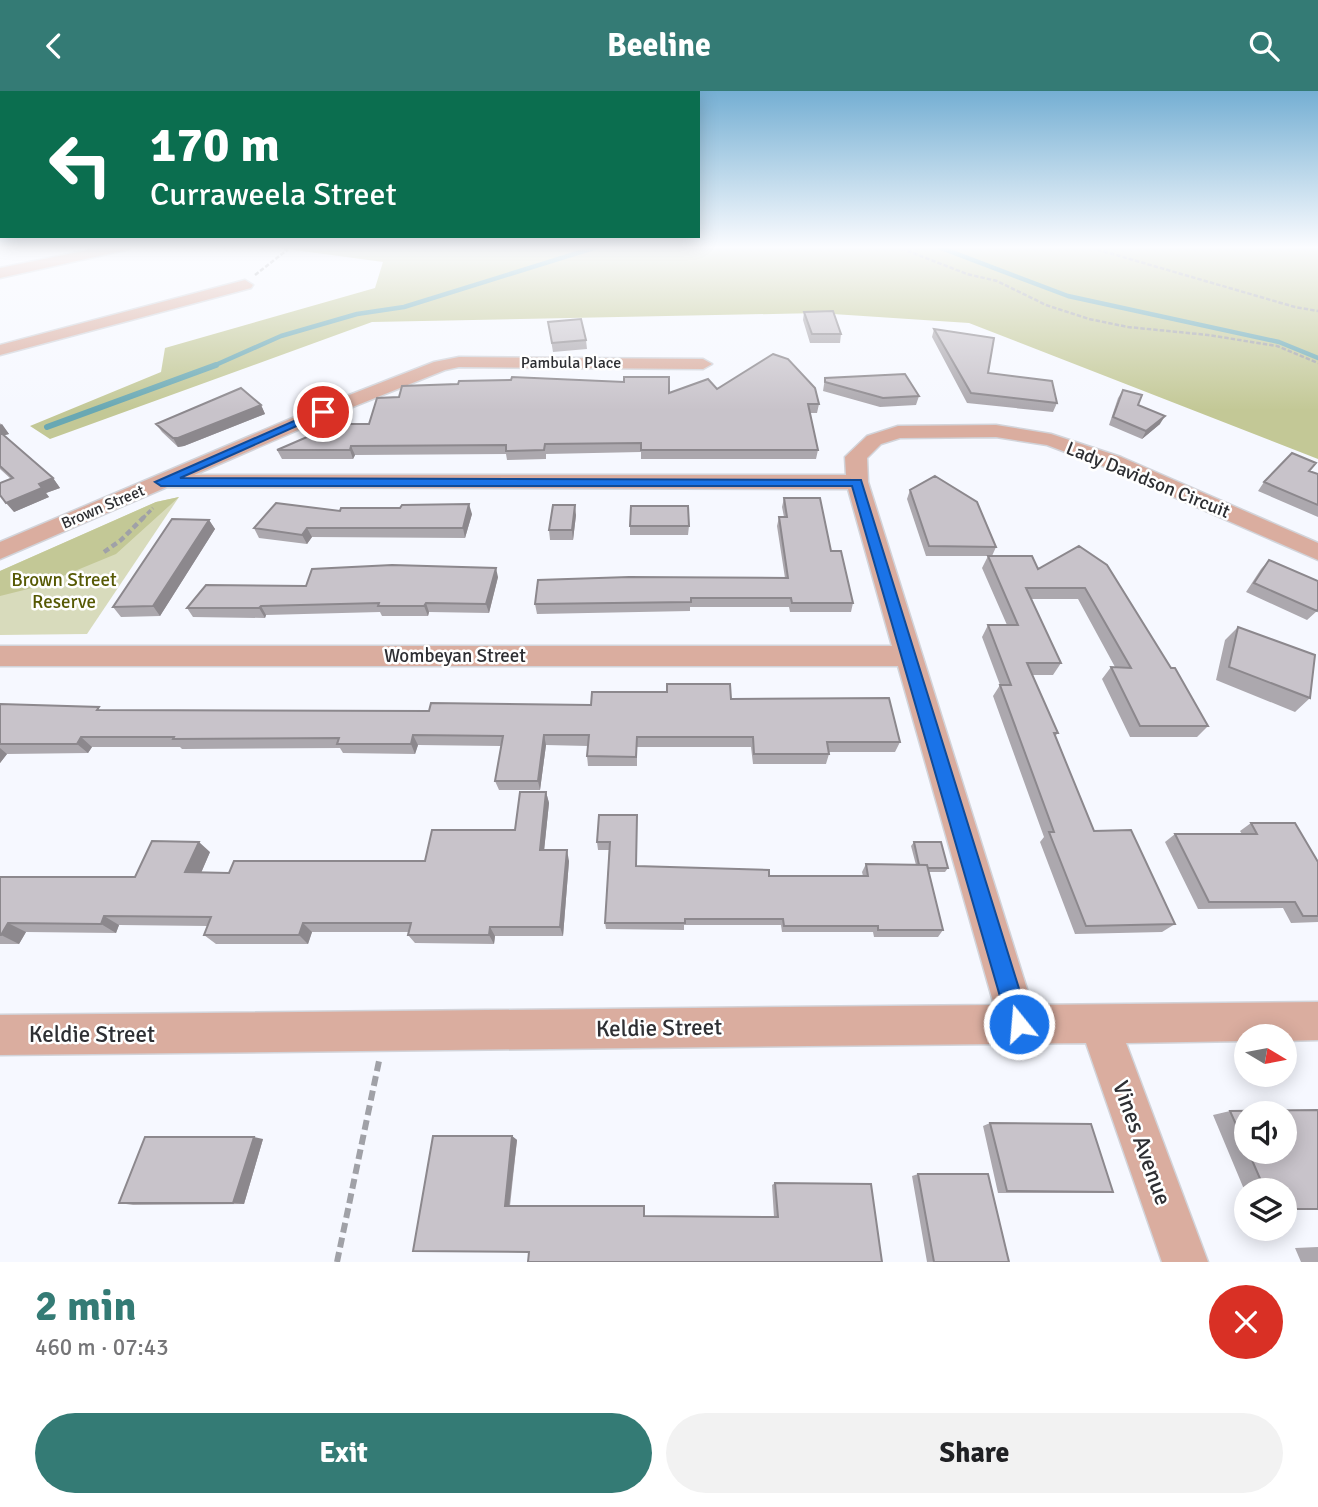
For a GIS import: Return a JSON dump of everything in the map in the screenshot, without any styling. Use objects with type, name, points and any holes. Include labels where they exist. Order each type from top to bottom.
[{"type":"street","points":[[0,350],[187,301]]},
{"type":"street","name":"Pambula Place","points":[[440,366],[459,362],[703,364]]},
{"type":"street","name":"Brown Street","points":[[0,551],[323,412],[440,366]]},
{"type":"street","name":"Lady Davidson Circuit","points":[[1019,1024],[857,482],[856,457],[874,440],[898,432],[996,431],[1051,440],[1113,462],[1318,552]]},
{"type":"street","points":[[156,484],[857,482]]},
{"type":"street","name":"Wombeyan Street","points":[[0,656],[910,656]]},
{"type":"street","name":"Keldie Street","points":[[0,1035],[1318,1021]]},
{"type":"street","name":"Vines Avenue","points":[[1099,1023],[1185,1262]]},
{"type":"path","points":[[1037,301],[1090,319],[1128,327],[1208,335],[1277,347],[1318,363]]},
{"type":"path","points":[[1273,301],[1318,311]]},
{"type":"path","points":[[104,552],[121,540],[153,509],[156,484]]},
{"type":"path","points":[[337,1262],[385,1032]]},
{"type":"green space","points":[[331,301],[1318,301],[1318,459],[969,323],[818,313],[372,322],[50,439],[30,426],[161,372],[165,348]]},
{"type":"green space","name":"Brown Street Reserve","points":[[179,497],[87,634],[0,635],[0,571],[156,502]]},
{"type":"green space","points":[[179,497],[116,554],[36,587],[0,596],[0,571],[156,502]]},
{"type":"building","points":[[833,311],[841,334],[812,334],[804,312]]},
{"type":"building","points":[[581,319],[586,340],[552,343],[548,322]]},
{"type":"building","points":[[934,329],[994,338],[988,373],[1052,381],[1057,403],[971,393]]},
{"type":"building","points":[[773,354],[788,359],[815,388],[819,404],[808,404],[818,450],[641,450],[641,443],[545,444],[544,450],[506,451],[506,445],[351,446],[350,450],[277,450],[321,431],[324,424],[369,424],[377,398],[399,397],[402,386],[511,380],[512,377],[624,382],[624,377],[669,377],[669,393],[708,379],[717,389]]},
{"type":"building","points":[[905,374],[919,396],[883,398],[825,382],[825,378]]},
{"type":"building","points":[[241,388],[261,405],[178,438],[173,438],[156,424]]},
{"type":"building","points":[[1123,390],[1142,395],[1138,405],[1165,416],[1146,431],[1113,417]]},
{"type":"building","points":[[0,432],[53,478],[39,484],[42,488],[6,503],[0,495],[0,483],[13,478],[0,466]]},
{"type":"building","points":[[1292,453],[1316,463],[1309,471],[1318,474],[1318,505],[1264,482]]},
{"type":"building","points":[[935,476],[977,502],[996,547],[929,546],[910,490]]},
{"type":"building","points":[[784,498],[820,498],[831,551],[841,551],[853,603],[792,603],[791,598],[691,598],[691,602],[535,604],[538,580],[629,577],[788,578],[779,517],[787,517]]},
{"type":"building","points":[[276,503],[340,511],[341,508],[469,504],[463,528],[307,528],[302,535],[254,528]]},
{"type":"building","points":[[553,505],[575,505],[572,530],[549,530]]},
{"type":"building","points":[[631,506],[688,506],[689,526],[630,526]]},
{"type":"building","points":[[172,519],[209,520],[153,606],[113,607]]},
{"type":"building","points":[[1079,546],[1107,565],[1171,668],[1175,668],[1208,726],[1140,726],[1111,667],[1131,668],[1085,588],[1026,588],[1061,663],[1027,663],[1058,733],[1054,733],[1094,831],[1131,830],[1175,924],[1086,926],[1049,832],[1054,832],[1000,685],[1011,685],[988,625],[1018,625],[988,556],[1032,556],[1038,569]]},
{"type":"building","points":[[1269,560],[1318,581],[1317,611],[1254,583]]},
{"type":"building","points":[[392,565],[496,568],[486,604],[426,603],[424,606],[378,606],[379,603],[187,608],[206,585],[306,586],[312,569]]},
{"type":"building","points":[[1238,627],[1315,655],[1310,698],[1229,667]]},
{"type":"building","points":[[667,684],[730,684],[731,699],[889,698],[900,742],[827,742],[829,754],[754,754],[753,737],[637,737],[636,757],[587,756],[589,735],[544,735],[538,781],[495,781],[503,736],[413,735],[411,744],[337,744],[339,738],[81,737],[77,744],[0,744],[0,704],[99,707],[97,710],[429,711],[431,703],[591,705],[592,692],[667,692]]},
{"type":"building","points":[[520,792],[546,792],[540,850],[567,850],[560,927],[490,927],[489,935],[408,935],[411,923],[303,923],[299,935],[204,935],[211,917],[104,916],[101,924],[8,923],[0,935],[0,877],[135,877],[152,841],[199,842],[185,872],[229,873],[234,861],[425,861],[432,830],[515,830]]},
{"type":"building","points":[[599,815],[637,815],[636,866],[769,870],[769,876],[868,876],[866,864],[927,865],[943,930],[878,930],[878,926],[784,926],[783,919],[685,919],[685,923],[605,923],[610,842],[597,842]]},
{"type":"building","points":[[1251,823],[1295,823],[1318,862],[1318,916],[1303,916],[1295,902],[1209,902],[1175,834],[1257,834]]},
{"type":"building","points":[[914,842],[941,842],[948,868],[919,865]]},
{"type":"building","points":[[1297,1110],[1318,1110],[1318,1209],[1297,1209],[1297,1178],[1260,1178],[1254,1164],[1297,1164]]},
{"type":"building","points":[[990,1123],[1091,1124],[1113,1192],[1007,1191]]},
{"type":"building","points":[[433,1136],[512,1136],[505,1206],[644,1206],[644,1216],[778,1217],[775,1183],[871,1184],[882,1262],[528,1262],[529,1252],[413,1251]]},
{"type":"building","points":[[145,1137],[254,1137],[233,1203],[119,1203]]},
{"type":"building","points":[[918,1174],[988,1174],[1009,1262],[934,1262]]},
{"type":"waterway","points":[[213,366],[281,336],[357,314],[404,307],[424,301]]},
{"type":"waterway","points":[[1089,301],[1279,342],[1318,358]]},
{"type":"waterway","points":[[47,427],[213,366]]},
{"type":"route","points":[[323,412],[161,482],[857,482],[1019,1024]]}]
